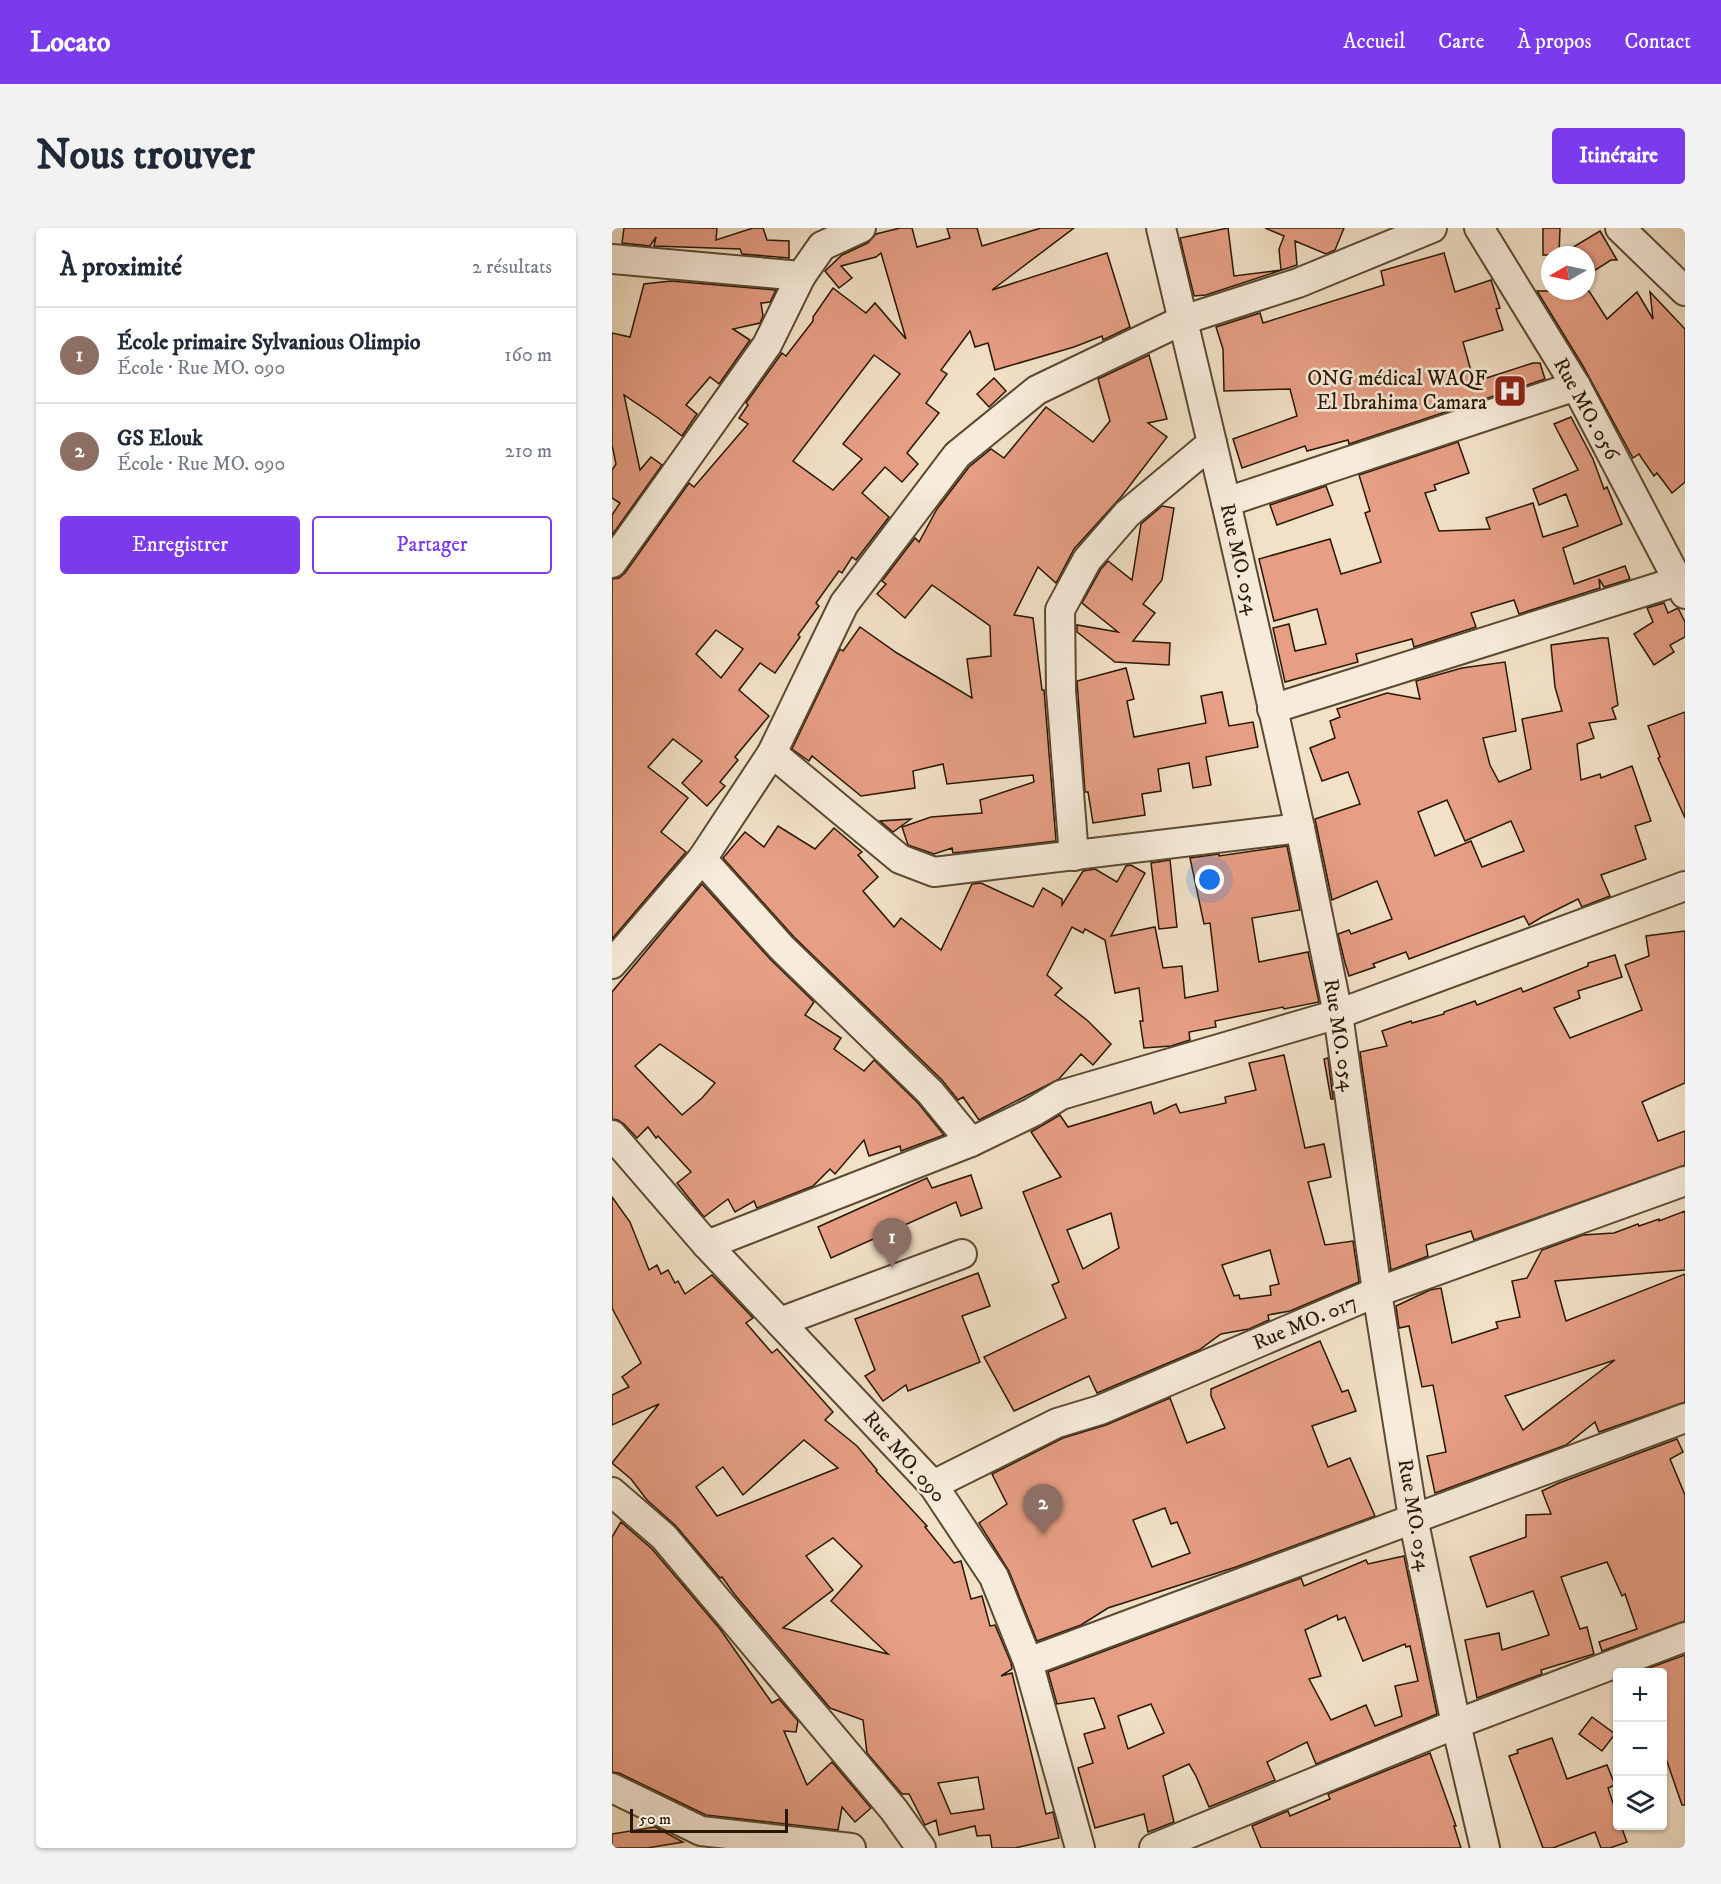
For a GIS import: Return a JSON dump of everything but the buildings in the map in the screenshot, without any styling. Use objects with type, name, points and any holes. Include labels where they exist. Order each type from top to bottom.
[{"type":"street","points":[[612,562],[767,345],[818,237],[861,228]]},
{"type":"street","name":"Rue MO. 054","points":[[1161,228],[1300,828],[1338,1014],[1377,1292],[1413,1518],[1456,1724],[1485,1848]]},
{"type":"street","points":[[612,964],[702,859],[772,753],[844,604],[957,455],[1036,390],[1183,320],[1298,283],[1432,228]]},
{"type":"street","name":"Rue MO. 056","points":[[1479,228],[1576,386],[1681,588]]},
{"type":"street","points":[[1620,228],[1685,291]]},
{"type":"street","points":[[612,259],[801,276]]},
{"type":"street","points":[[1226,502],[1576,386]]},
{"type":"street","points":[[1074,856],[1061,691],[1060,610],[1087,560],[1127,514],[1212,443]]},
{"type":"street","points":[[1272,709],[1681,588]]},
{"type":"street","points":[[772,753],[900,859],[934,872],[1300,828]]},
{"type":"street","points":[[702,859],[782,948],[930,1092],[971,1142]]},
{"type":"street","points":[[707,1245],[971,1142],[1033,1112],[1061,1095],[1338,1014],[1685,886]]},
{"type":"street","name":"Rue MO. 090","points":[[612,1135],[707,1245],[933,1485],[994,1576],[1028,1662],[1080,1848]]},
{"type":"street","name":"Rue MO. 017","points":[[933,1485],[1057,1422],[1100,1410],[1377,1292],[1685,1181]]},
{"type":"street","points":[[780,1322],[962,1254]]},
{"type":"street","points":[[1028,1662],[1685,1418]]},
{"type":"street","points":[[614,1499],[664,1537],[894,1810],[921,1848]]},
{"type":"street","points":[[1154,1848],[1456,1724],[1685,1637]]},
{"type":"street","points":[[612,1788],[700,1831],[851,1848]]},
{"type":"place","name":"ONG médical WAQF El Ibrahima Camara","points":[[1510,391]]},
{"type":"place","name":"École primaire Sylvanious Olimpio","points":[[892,1268]]},
{"type":"place","name":"GS Elouk","points":[[1043,1534]]}]
